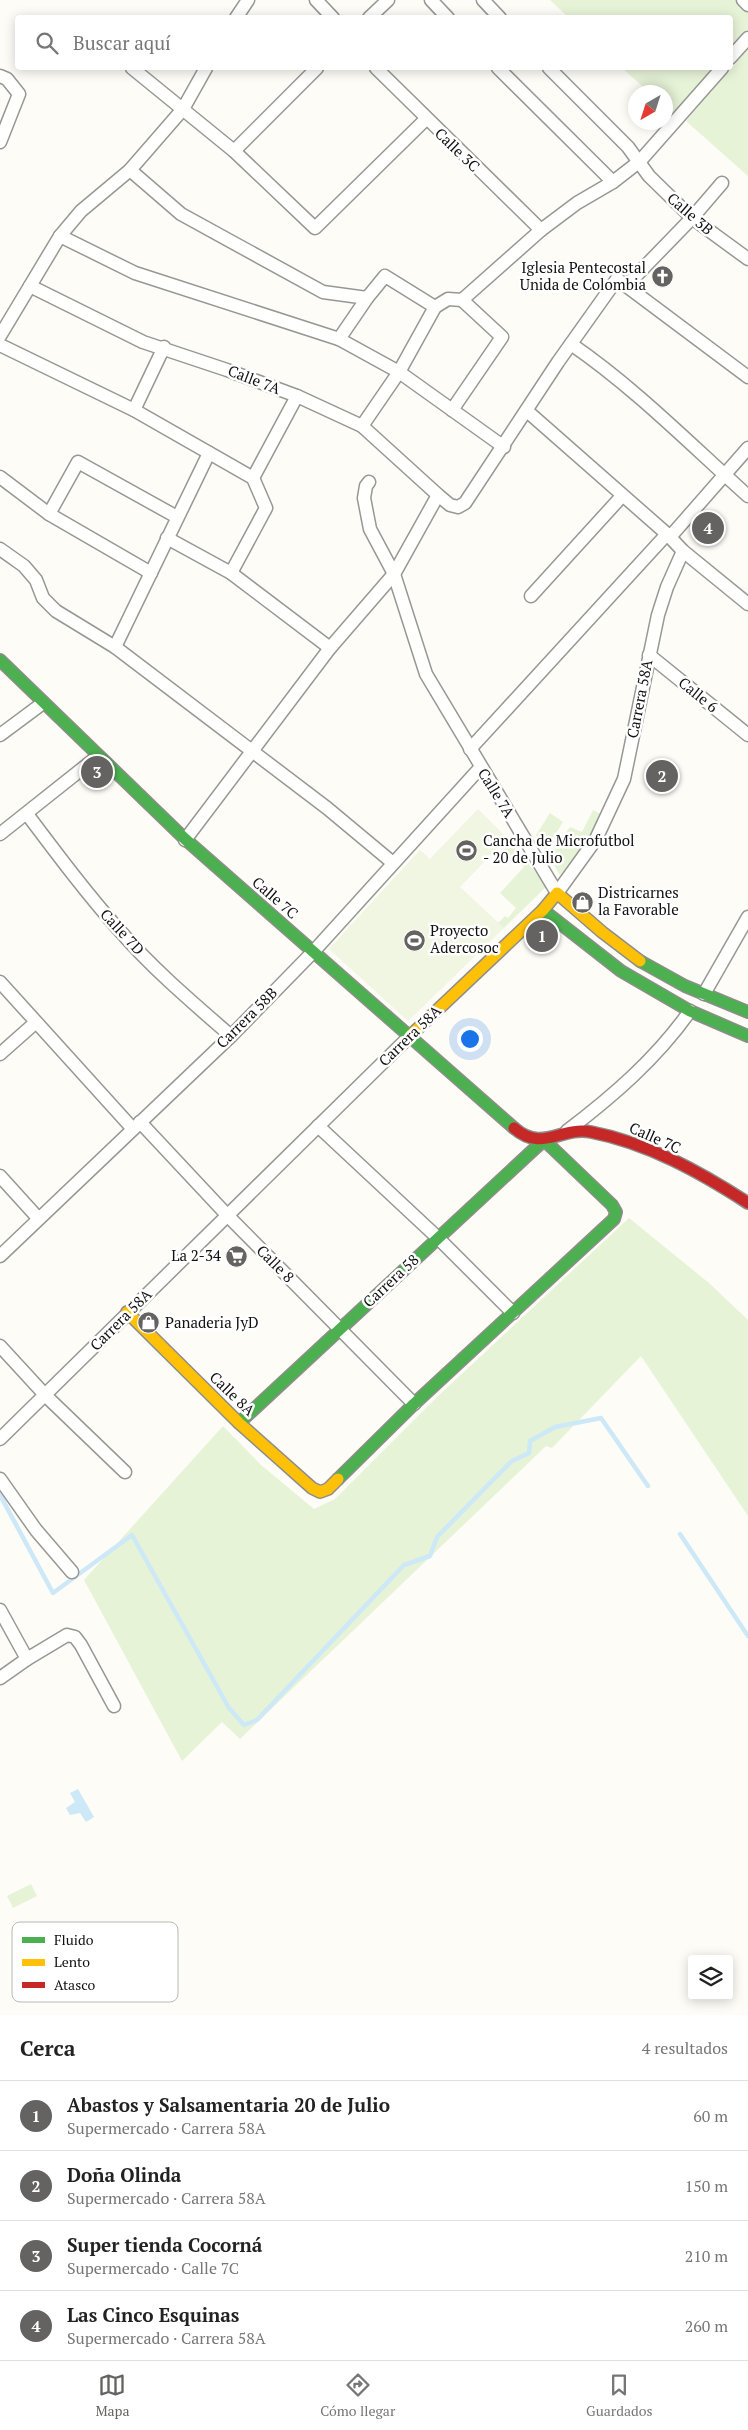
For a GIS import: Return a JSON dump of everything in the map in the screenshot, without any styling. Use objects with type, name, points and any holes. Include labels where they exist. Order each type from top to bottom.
[{"type":"street","points":[[238,15],[248,0]]},
{"type":"street","points":[[316,0],[330,15]]},
{"type":"street","points":[[372,15],[388,0]]},
{"type":"street","points":[[431,0],[445,15]]},
{"type":"street","points":[[483,0],[497,15]]},
{"type":"street","points":[[743,0],[748,5]]},
{"type":"street","points":[[733,55],[748,38]]},
{"type":"street","points":[[134,70],[234,151],[315,228],[426,119]]},
{"type":"street","points":[[0,336],[60,236],[81,211],[130,170],[183,109],[205,70]]},
{"type":"street","points":[[234,151],[316,70]]},
{"type":"street","name":"Calle 3C","points":[[378,70],[541,230]]},
{"type":"street","points":[[500,70],[613,182]]},
{"type":"street","name":"Calle 3B","points":[[551,70],[640,161],[650,176],[692,218],[748,259]]},
{"type":"street","points":[[462,300],[541,230],[577,203],[613,182],[640,161],[720,70]]},
{"type":"street","points":[[0,76],[8,80],[19,94],[2,135]]},
{"type":"street","points":[[130,170],[181,214],[323,292],[367,298]]},
{"type":"street","points":[[60,236],[135,274],[339,340],[399,372],[504,447],[571,344],[622,283],[692,218],[722,183]]},
{"type":"street","points":[[339,340],[367,298],[385,276],[435,307]]},
{"type":"street","points":[[622,283],[748,377]]},
{"type":"street","name":"Calle 7A","points":[[30,286],[143,342],[164,347],[297,396],[362,426],[450,505],[458,507],[465,503],[504,447]]},
{"type":"street","points":[[362,426],[399,372],[435,307],[448,299],[462,300],[502,336],[452,410]]},
{"type":"street","points":[[571,344],[632,391],[748,496]]},
{"type":"street","points":[[0,345],[134,410],[253,478],[266,508],[232,573]]},
{"type":"street","points":[[134,410],[164,347]]},
{"type":"street","points":[[253,478],[297,396]]},
{"type":"street","points":[[527,411],[669,536],[683,551],[748,604]]},
{"type":"street","points":[[470,749],[725,476],[748,448]]},
{"type":"street","points":[[115,647],[208,452]]},
{"type":"street","points":[[49,514],[78,462],[177,517]]},
{"type":"street","points":[[0,477],[49,514],[150,573]]},
{"type":"street","name":"Calle 7A","points":[[369,482],[366,486],[364,498],[370,529],[394,574],[426,674],[480,768],[557,893],[602,932],[650,968],[704,994],[748,1012]]},
{"type":"street","points":[[185,840],[330,648],[394,574],[438,496]]},
{"type":"street","points":[[531,596],[622,496]]},
{"type":"street","points":[[168,538],[232,573],[330,648]]},
{"type":"street","points":[[0,549],[24,566],[36,580],[43,598],[56,611],[115,647],[252,753],[327,808],[393,863]]},
{"type":"street","name":"Carrera 58A","points":[[0,1439],[46,1396],[127,1312],[543,910],[557,893],[596,839],[624,779],[649,654],[667,587],[683,551]]},
{"type":"street","name":"Calle 6","points":[[649,654],[748,735]]},
{"type":"street","name":"Calle 7C","points":[[0,660],[97,757],[185,840],[412,1035],[518,1131],[533,1139],[544,1140],[567,1131],[586,1130],[618,1138],[679,1165],[748,1203]]},
{"type":"street","points":[[0,735],[43,703]]},
{"type":"street","points":[[0,834],[97,757]]},
{"type":"street","name":"Carrera 58B","points":[[0,1256],[230,1036],[314,951],[480,768]]},
{"type":"street","name":"Calle 7D","points":[[27,814],[72,875],[121,932],[174,986],[230,1036]]},
{"type":"street","points":[[543,910],[621,971],[690,1011],[748,1036]]},
{"type":"street","points":[[704,994],[748,917]]},
{"type":"street","name":"Calle 8","points":[[0,982],[35,1022],[136,1125],[414,1404]]},
{"type":"street","points":[[567,1131],[606,1101],[648,1062],[671,1038],[690,1011]]},
{"type":"street","points":[[0,1054],[35,1022]]},
{"type":"street","points":[[318,1126],[438,1238],[513,1313],[414,1404]]},
{"type":"street","name":"Calle 7C","points":[[513,1313],[614,1219],[616,1212],[612,1205],[544,1140]]},
{"type":"street","name":"Carrera 58","points":[[239,1423],[544,1140]]},
{"type":"street","points":[[0,1176],[38,1218]]},
{"type":"street","name":"Calle 8A","points":[[127,1312],[239,1423],[312,1488],[320,1492],[328,1489],[414,1404]]},
{"type":"street","points":[[0,1346],[46,1396],[125,1472]]},
{"type":"street","points":[[0,1479],[36,1530],[72,1572]]},
{"type":"street","points":[[0,1610],[27,1659]]},
{"type":"street","points":[[0,1678],[67,1635],[75,1637],[81,1645],[114,1706]]},
{"type":"green space","points":[[550,0],[736,0],[748,12],[748,29],[733,47],[733,15],[566,15]]},
{"type":"green space","points":[[748,49],[748,176],[686,121],[730,70],[733,70],[733,66]]},
{"type":"green space","points":[[624,70],[712,70],[673,115],[673,85],[641,85]]},
{"type":"green space","name":"Proyecto Adercosoc","points":[[478,809],[507,838],[460,887],[504,928],[408,1021],[329,949],[420,850],[430,859]]},
{"type":"green space","points":[[593,810],[603,815],[593,832],[560,875],[549,857],[570,827],[582,832]]},
{"type":"green space","points":[[550,813],[563,822],[545,850],[536,835]]},
{"type":"green space","points":[[507,838],[547,886],[504,928],[498,923],[505,916],[508,918],[516,908],[500,893],[524,867],[500,846]]},
{"type":"green space","points":[[629,1218],[709,1283],[748,1320],[748,1516],[641,1356],[552,1448],[546,1446],[240,1739],[222,1722],[182,1761],[84,1580],[223,1426],[261,1465],[314,1509],[335,1499],[436,1398]]},
{"type":"green space","points":[[31,1884],[37,1896],[13,1908],[7,1896]]},
{"type":"water","points":[[78,1789],[94,1817],[86,1822],[80,1813],[70,1815],[66,1808],[75,1802],[70,1793]]},
{"type":"waterway","points":[[0,1495],[53,1593],[132,1535],[229,1708],[244,1725],[257,1720],[404,1565],[430,1556],[437,1537],[512,1461],[529,1453],[530,1441],[555,1427],[601,1418],[648,1486]]},
{"type":"waterway","points":[[680,1534],[748,1636]]},
{"type":"traffic: fast","points":[[0,660],[185,839],[514,1128]]},
{"type":"traffic: fast","points":[[543,910],[621,971],[690,1011],[748,1036]]},
{"type":"traffic: fast","points":[[640,961],[685,986],[748,1012]]},
{"type":"traffic: fast","points":[[338,1479],[414,1404],[614,1219],[616,1212],[612,1205],[544,1140]]},
{"type":"traffic: fast","points":[[239,1423],[544,1140]]},
{"type":"traffic: slow","points":[[411,1035],[543,910],[557,893],[602,932],[640,961]]},
{"type":"traffic: slow","points":[[127,1312],[239,1423],[312,1488],[320,1492],[328,1489],[338,1479]]},
{"type":"traffic: jam","points":[[514,1128],[524,1135],[534,1138],[543,1139],[580,1131],[633,1143],[673,1160],[711,1180],[748,1203]]},
{"type":"place","name":"Iglesia Pentecostal Unida de Colombia","points":[[662,277]]},
{"type":"place","name":"Las Cinco Esquinas","points":[[708,528]]},
{"type":"place","name":"Super tienda Cocorná","points":[[97,772]]},
{"type":"place","name":"Doña Olinda","points":[[662,776]]},
{"type":"place","name":"Cancha de Microfutbol - 20 de Julio","points":[[467,850]]},
{"type":"place","name":"Districarnes la Favorable","points":[[582,902]]},
{"type":"place","name":"Abastos y Salsamentaria 20 de Julio","points":[[542,936]]},
{"type":"place","name":"Proyecto Adercosoc","points":[[414,940]]},
{"type":"place","name":"La 2-34","points":[[237,1256]]},
{"type":"place","name":"Panaderia JyD","points":[[149,1323]]}]
